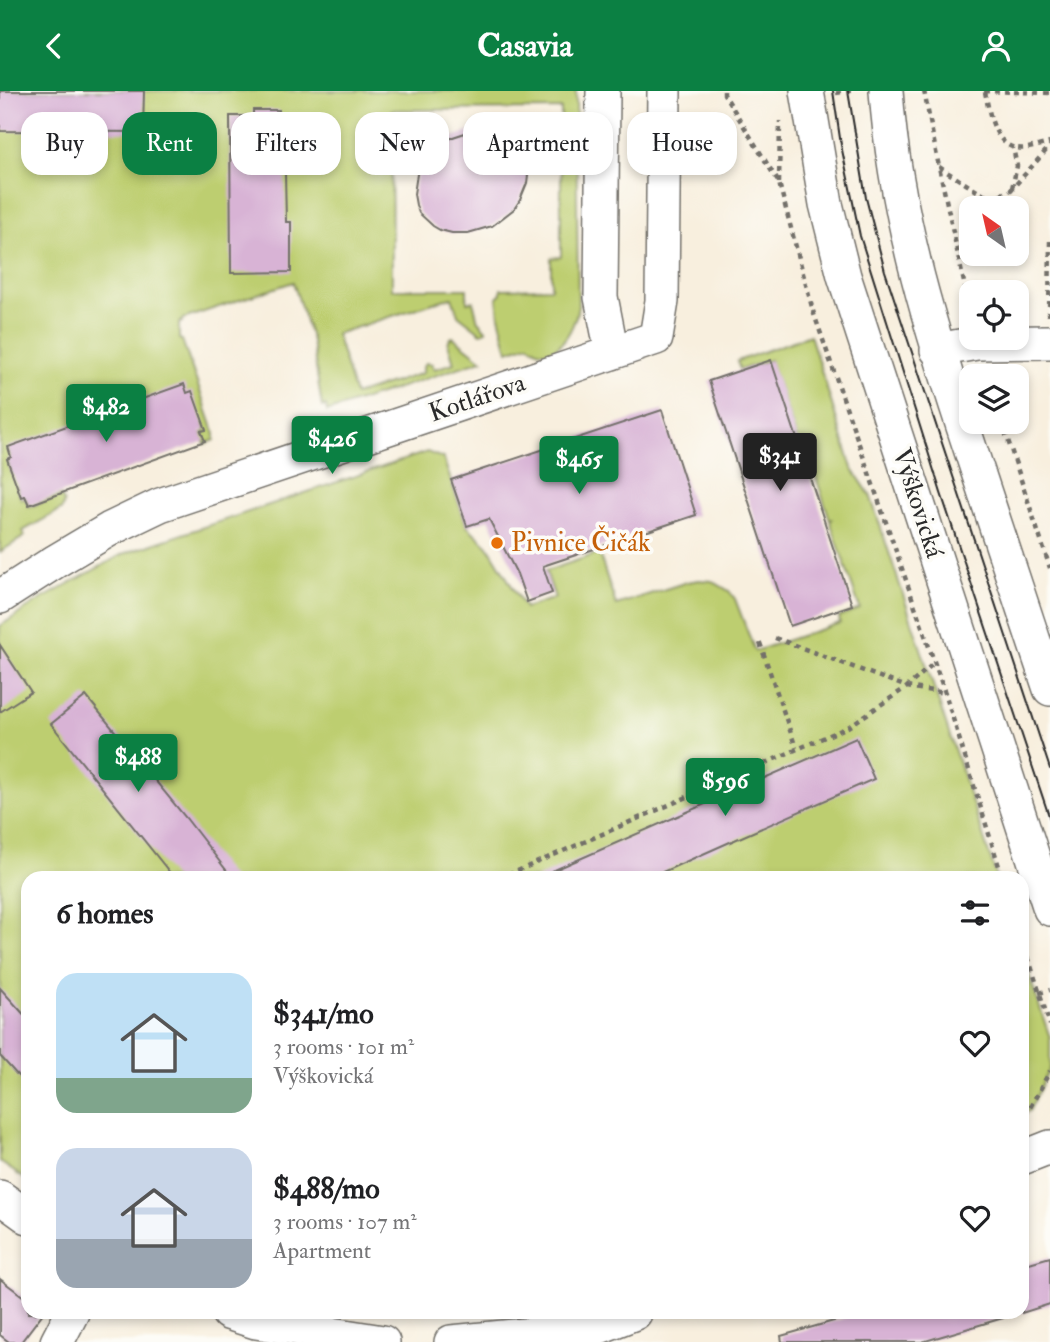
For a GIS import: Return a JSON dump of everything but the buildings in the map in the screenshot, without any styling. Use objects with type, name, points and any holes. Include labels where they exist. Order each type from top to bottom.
[{"type":"street","points":[[603,91],[601,297],[612,353]]},
{"type":"street","name":"Kotlářova","points":[[0,597],[110,529],[160,505],[656,338],[662,301],[664,91]]},
{"type":"street","name":"Výškovická","points":[[807,91],[826,204],[844,276],[1050,909]]},
{"type":"street","points":[[886,91],[897,187],[914,268],[937,350],[1050,689]]},
{"type":"street","points":[[937,350],[1044,330]]},
{"type":"street","points":[[1029,1155],[1050,1147]]},
{"type":"street","points":[[0,1196],[21,1212]]},
{"type":"street","points":[[57,1342],[69,1319]]},
{"type":"street","points":[[264,1319],[383,1342]]},
{"type":"street","points":[[451,1342],[599,1335],[625,1319]]},
{"type":"path","points":[[724,91],[779,183]]},
{"type":"path","points":[[924,91],[963,280]]},
{"type":"path","points":[[1050,93],[984,91],[994,127],[1003,140],[1013,148],[1050,145]]},
{"type":"path","points":[[780,113],[779,183],[813,311],[935,662],[1001,871]]},
{"type":"path","points":[[939,167],[976,191],[993,198],[1011,190],[1050,145]]},
{"type":"path","points":[[1011,190],[1017,166],[1013,148]]},
{"type":"path","points":[[1044,330],[1049,319],[1050,241]]},
{"type":"path","points":[[1006,434],[1050,568]]},
{"type":"path","points":[[775,638],[907,687],[945,693]]},
{"type":"path","points":[[760,643],[796,749]]},
{"type":"path","points":[[517,871],[848,727],[907,687],[935,662]]},
{"type":"path","points":[[1029,961],[1050,1025]]},
{"type":"path","points":[[1039,993],[1050,990]]},
{"type":"green space","points":[[0,91],[576,91],[576,112],[561,112],[561,109],[355,112],[355,175],[391,175],[392,289],[467,289],[467,302],[473,301],[478,321],[486,330],[481,333],[458,315],[452,297],[336,334],[355,395],[423,373],[426,363],[432,364],[434,369],[454,363],[448,343],[453,337],[482,360],[327,412],[326,406],[322,407],[312,341],[293,282],[183,319],[179,323],[179,339],[182,340],[215,440],[205,444],[201,434],[206,432],[202,420],[40,438],[8,450],[11,459],[7,461],[11,473],[16,472],[21,485],[17,487],[21,499],[26,498],[29,507],[61,496],[64,502],[62,509],[23,531],[25,536],[0,552]]},
{"type":"green space","points":[[561,175],[577,175],[578,307],[573,325],[555,349],[538,350],[529,344],[508,351],[499,316],[497,297],[501,289],[551,288],[551,258],[561,257]]},
{"type":"green space","points":[[810,335],[852,468],[870,495],[995,871],[21,871],[21,1176],[0,1162],[0,626],[40,600],[123,554],[427,452],[443,458],[467,526],[488,546],[525,608],[555,598],[546,571],[599,553],[616,605],[699,580],[712,581],[729,591],[735,599],[755,651],[840,623],[839,617],[860,609],[830,521],[833,519],[830,520],[813,468],[815,466],[812,467],[804,440],[798,442],[770,360],[740,370],[737,361]]},
{"type":"green space","points":[[1029,975],[1050,1038],[1050,1068],[1029,1111]]},
{"type":"tram line","points":[[833,91],[860,236],[941,493],[1050,819]]},
{"type":"tram line","points":[[848,91],[866,198],[885,271],[1050,769]]},
{"type":"place","name":"Pivnice Čičák","points":[[497,543]]}]
